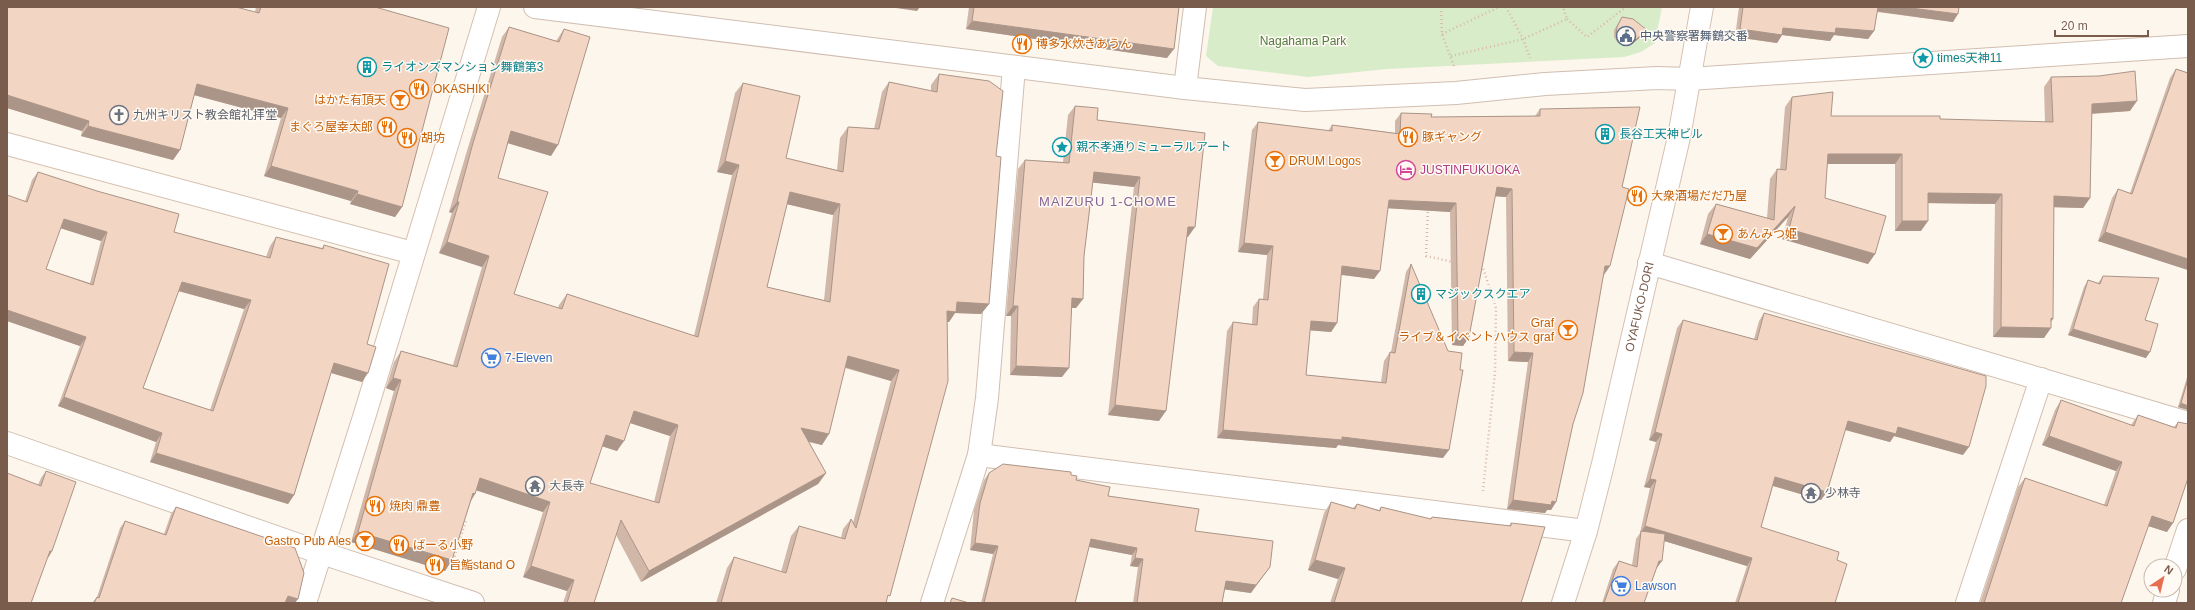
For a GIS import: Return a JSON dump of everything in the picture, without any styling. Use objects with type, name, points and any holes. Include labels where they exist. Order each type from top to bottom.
[{"type":"street","points":[[305,603],[322,554],[489,7]]},
{"type":"street","points":[[535,7],[1185,88],[1305,100],[1456,94],[1545,84],[1658,78],[1689,80],[2188,46]]},
{"type":"street","points":[[1185,88],[1195,7]]},
{"type":"street","name":"OYAFUKO-DORI","points":[[1563,603],[1586,531],[1679,137],[1702,7]]},
{"type":"street","points":[[932,603],[979,455],[987,398],[1014,67]]},
{"type":"street","points":[[7,144],[413,253]]},
{"type":"street","points":[[1649,263],[2188,423]]},
{"type":"street","points":[[1967,603],[2041,379]]},
{"type":"street","points":[[7,443],[322,554],[473,603]]},
{"type":"street","points":[[979,455],[1586,531]]},
{"type":"street","points":[[2179,558],[2188,530]]},
{"type":"path","points":[[1441,7],[1442,34],[1458,74],[1456,94]]},
{"type":"path","points":[[1442,34],[1499,7]]},
{"type":"path","points":[[1506,7],[1524,38],[1534,71],[1545,84]]},
{"type":"path","points":[[1563,7],[1567,19],[1587,37],[1626,7]]},
{"type":"path","points":[[1451,56],[1524,38],[1567,19]]},
{"type":"path","points":[[1429,202],[1426,256],[1454,262]]},
{"type":"path","points":[[1476,267],[1483,268],[1496,308],[1495,372],[1481,519]]},
{"type":"path","points":[[443,594],[466,520]]},
{"type":"green space","name":"Nagahama Park","points":[[1213,7],[1662,7],[1655,43],[1641,52],[1624,57],[1387,69],[1308,77],[1218,66],[1206,56]]},
{"type":"building","points":[[7,7],[236,7],[259,13],[261,7],[375,7],[449,28],[402,207],[357,194],[358,191],[271,166],[288,108],[197,84],[180,150],[88,126],[89,121],[7,95]]},
{"type":"building","points":[[974,7],[1179,7],[1174,49],[972,21]]},
{"type":"building","points":[[1743,7],[1878,7],[1874,31],[1836,28],[1835,33],[1783,28],[1782,35],[1740,29]]},
{"type":"building","points":[[1903,7],[1959,7],[1958,14]]},
{"type":"building","name":"中央警察署舞鶴交番","points":[[1622,17],[1633,19],[1647,30],[1634,41],[1626,43],[1620,40],[1616,34],[1617,27]]},
{"type":"building","points":[[509,27],[559,42],[564,29],[590,37],[558,145],[511,131],[498,178],[548,192],[514,294],[562,309],[567,294],[698,337],[739,165],[725,161],[743,83],[800,96],[786,158],[843,172],[848,127],[879,129],[889,82],[937,92],[939,74],[989,81],[1003,91],[996,156],[1001,157],[989,304],[957,302],[956,312],[947,311],[948,381],[890,596],[888,595],[886,603],[721,603],[734,557],[786,573],[799,526],[845,539],[851,519],[856,528],[899,370],[848,356],[829,434],[801,428],[826,473],[649,571],[621,520],[594,603],[567,603],[574,580],[531,566],[550,502],[480,478],[475,494],[473,493],[452,560],[358,532],[401,380],[393,378],[401,351],[457,367],[489,256],[447,242],[459,202],[457,202],[473,143]],"holes":[[[790,192],[840,204],[830,302],[767,287]],[[634,411],[678,425],[659,503],[590,483],[606,435],[624,441]]]},
{"type":"building","points":[[2176,69],[2188,73],[2188,259],[2105,232],[2118,189],[2132,194]]},
{"type":"building","points":[[2135,71],[2137,101],[2092,104],[2090,198],[2054,196],[2053,319],[2051,318],[2051,328],[2001,327],[2002,194],[1928,193],[1928,221],[1902,221],[1902,154],[1828,154],[1825,198],[1886,216],[1875,254],[1789,229],[1795,206],[1757,248],[1707,234],[1716,204],[1774,220],[1777,169],[1786,170],[1792,97],[1833,92],[1831,116],[1940,116],[1940,119],[2053,122],[2051,77],[2099,76]]},
{"type":"building","points":[[1075,106],[1098,108],[1097,120],[1205,133],[1195,227],[1188,227],[1166,411],[1115,405],[1140,177],[1094,172],[1084,256],[1083,299],[1072,298],[1069,368],[1016,366],[1018,306],[1013,306],[1025,160],[1069,163]]},
{"type":"building","points":[[1640,107],[1622,187],[1629,189],[1610,266],[1605,266],[1583,393],[1573,424],[1556,502],[1552,501],[1551,505],[1513,500],[1533,353],[1514,352],[1512,189],[1497,187],[1469,337],[1458,336],[1456,203],[1389,200],[1380,271],[1342,266],[1337,323],[1311,321],[1306,375],[1386,383],[1390,352],[1395,353],[1411,264],[1448,351],[1462,353],[1460,370],[1463,370],[1449,450],[1342,437],[1342,440],[1223,430],[1233,322],[1257,325],[1259,299],[1268,300],[1273,246],[1244,243],[1258,122],[1332,131],[1332,125],[1400,134],[1401,113],[1432,114],[1431,117],[1540,116],[1540,109]]},
{"type":"building","points":[[38,172],[97,191],[179,214],[174,232],[270,258],[276,237],[323,249],[324,245],[389,264],[367,344],[376,347],[368,373],[334,363],[294,495],[156,453],[162,433],[64,397],[86,337],[7,310],[7,195],[27,202]],"holes":[[[64,219],[107,232],[93,285],[46,269]],[[182,282],[251,300],[213,411],[143,388]]]},
{"type":"building","points":[[2103,276],[2159,278],[2145,320],[2158,324],[2150,352],[2073,329],[2088,280],[2100,284]]},
{"type":"building","points":[[1764,313],[1986,376],[1986,386],[1969,447],[1898,427],[1896,434],[1848,421],[1827,492],[1775,477],[1761,527],[1839,552],[1837,560],[1847,564],[1835,603],[1738,603],[1752,558],[1645,526],[1656,480],[1650,479],[1662,434],[1655,432],[1683,320],[1757,340]]},
{"type":"building","points":[[2188,379],[2188,406],[2181,403]]},
{"type":"building","points":[[2061,400],[2134,426],[2138,415],[2176,428],[2178,422],[2188,424],[2188,478],[2173,523],[2152,516],[2121,603],[1984,603],[2025,478],[2107,506],[2122,462],[2049,436]]},
{"type":"building","points":[[1003,464],[1071,472],[1071,475],[1077,476],[1076,480],[1110,487],[1108,496],[1199,509],[1195,531],[1273,541],[1270,567],[1256,585],[1226,581],[1222,603],[1137,603],[1143,559],[1135,558],[1137,548],[1091,539],[1075,603],[984,603],[998,546],[975,543],[980,503],[989,473]]},
{"type":"building","points":[[46,471],[76,482],[52,551],[50,551],[31,603],[7,603],[7,473],[41,486]]},
{"type":"building","points":[[1331,502],[1355,509],[1357,504],[1380,511],[1381,507],[1431,519],[1432,517],[1511,526],[1511,523],[1545,527],[1521,603],[1334,603],[1345,568],[1315,560]]},
{"type":"building","points":[[176,507],[295,548],[304,573],[298,599],[288,596],[285,603],[94,603],[97,597],[99,598],[125,521],[166,535]]},
{"type":"building","points":[[1641,531],[1665,534],[1662,561],[1659,561],[1644,603],[1604,603],[1619,561],[1637,567]]},
{"type":"building","points":[[952,598],[969,603],[950,603]]},
{"type":"place","name":"中央警察署舞鶴交番","points":[[1626,36]]},
{"type":"place","name":"博多水炊きあうん","points":[[1022,44]]},
{"type":"place","name":"times天神11","points":[[1923,58]]},
{"type":"place","name":"ライオンズマンション舞鶴第3","points":[[367,67]]},
{"type":"place","name":"OKASHIKI","points":[[419,89]]},
{"type":"place","name":"はかた有頂天","points":[[400,100]]},
{"type":"place","name":"九州キリスト教会館礼拝堂","points":[[119,115]]},
{"type":"place","name":"まぐろ屋幸太郎","points":[[387,127]]},
{"type":"place","name":"長谷工天神ビル","points":[[1605,134]]},
{"type":"place","name":"豚ギャング","points":[[1408,137]]},
{"type":"place","name":"胡坊","points":[[407,138]]},
{"type":"place","name":"親不孝通りミューラルアート","points":[[1062,147]]},
{"type":"place","name":"DRUM Logos","points":[[1275,161]]},
{"type":"place","name":"JUSTINFUKUOKA","points":[[1406,170]]},
{"type":"place","name":"大衆酒場だだ乃屋","points":[[1637,196]]},
{"type":"place","name":"あんみつ姫","points":[[1723,234]]},
{"type":"place","name":"マジックスクエア","points":[[1421,294]]},
{"type":"place","name":"Graf ライブ＆イベントハウス graf","points":[[1568,330]]},
{"type":"place","name":"7-Eleven","points":[[491,358]]},
{"type":"place","name":"大長寺","points":[[535,486]]},
{"type":"place","name":"少林寺","points":[[1811,493]]},
{"type":"place","name":"焼肉 鼎豊","points":[[375,506]]},
{"type":"place","name":"Gastro Pub Ales","points":[[365,541]]},
{"type":"place","name":"ばーる小野","points":[[399,545]]},
{"type":"place","name":"旨鮨stand O","points":[[435,565]]},
{"type":"place","name":"Lawson","points":[[1621,586]]},
{"type":"district","name":"MAIZURU 1-CHOME","points":[[1108,201]]}]
